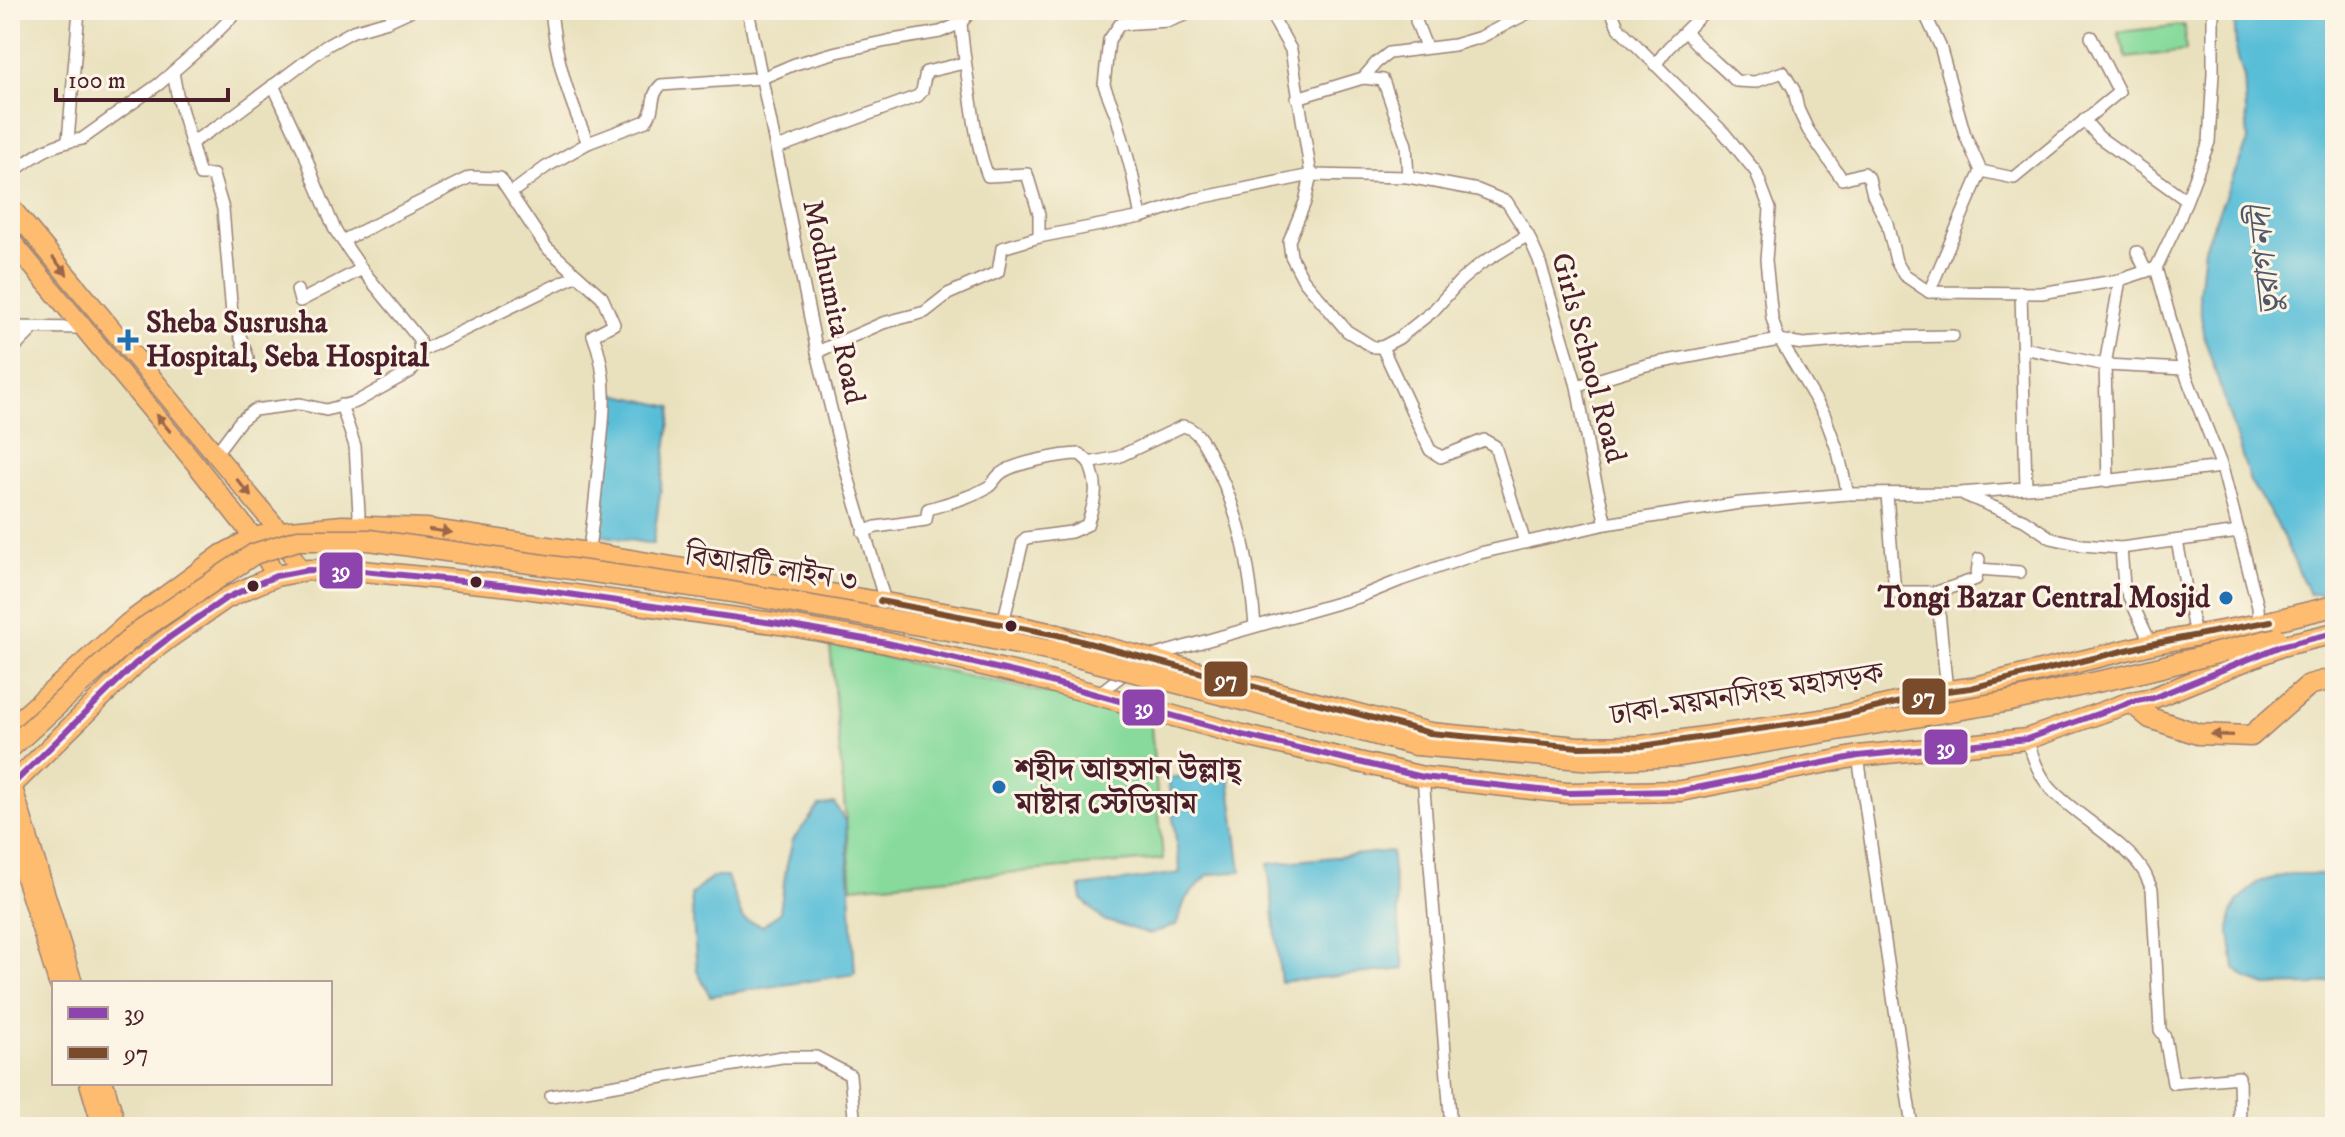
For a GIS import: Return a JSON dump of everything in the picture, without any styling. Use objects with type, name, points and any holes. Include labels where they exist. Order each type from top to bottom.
[{"type":"highway","points":[[10,729],[128,624],[222,555],[254,538],[280,532],[343,526],[426,529],[885,601],[1058,635],[1141,666]]},
{"type":"highway","name":"বিআরটি লাইন ৩","points":[[10,748],[139,631],[254,554],[298,540],[369,540],[726,591],[1141,666],[1416,745],[1593,760],[1681,756],[2005,702],[2129,675],[2335,622]]},
{"type":"highway","points":[[11,786],[135,664],[170,637],[225,599],[276,576],[300,571],[363,571],[511,586],[780,624],[887,643],[1026,675],[1242,735],[1423,777],[1567,793],[1681,791],[1858,756],[2027,739],[2131,702],[2153,698],[2281,646],[2335,633]]},
{"type":"highway","name":"ঢাকা-ময়মনসিংহ মহাসড়ক","points":[[1141,666],[1430,733],[1579,747],[1642,746],[1828,719],[2151,644],[2335,606]]},
{"type":"highway","points":[[2131,702],[2150,718],[2198,734],[2251,736],[2309,685],[2335,678]]},
{"type":"main road","points":[[10,206],[280,532],[300,571]]},
{"type":"main road","points":[[10,239],[195,463],[254,538],[276,576]]},
{"type":"main road","points":[[11,786],[72,981]]},
{"type":"main road","points":[[10,829],[57,981]]},
{"type":"main road","points":[[90,1085],[102,1127]]},
{"type":"main road","points":[[105,1085],[117,1127]]},
{"type":"street","points":[[68,141],[79,10]]},
{"type":"street","points":[[10,174],[43,150],[82,139],[173,72],[239,10]]},
{"type":"street","points":[[191,143],[326,46],[353,31],[412,10]]},
{"type":"street","points":[[551,10],[554,43],[568,97],[588,143]]},
{"type":"street","name":"Modhumita Road","points":[[748,10],[817,352],[863,532],[885,601]]},
{"type":"street","points":[[511,193],[546,167],[588,143],[646,121],[651,115],[653,95],[661,85],[762,78],[795,64],[837,52],[940,32],[961,23],[972,10]]},
{"type":"street","points":[[1141,217],[1117,118],[1104,85],[1109,40],[1120,24],[1169,21],[1198,10]]},
{"type":"street","points":[[1256,10],[1272,16],[1291,50],[1311,175],[1305,202],[1289,241],[1291,256],[1303,279],[1347,331],[1373,347],[1382,347],[1399,338],[1433,311],[1479,265],[1528,235]]},
{"type":"street","points":[[1363,78],[1389,53],[1454,45],[1481,37],[1534,10]]},
{"type":"street","points":[[1611,10],[1618,27],[1725,134],[1756,172],[1770,209],[1766,260],[1772,318],[1779,340],[1824,414],[1838,452],[1848,494]]},
{"type":"street","points":[[1655,65],[1706,10]]},
{"type":"street","points":[[1923,10],[1940,46],[1965,135],[1981,171],[1929,292]]},
{"type":"street","points":[[1685,31],[1736,81],[1755,82],[1783,72],[1794,90],[1798,109],[1808,130],[1842,179],[1864,173],[1869,178],[1873,195],[1887,223],[1896,261],[1904,275],[1929,292],[2041,293],[2120,280],[2151,269],[2186,200],[2209,142],[2213,10]]},
{"type":"street","points":[[1416,21],[1426,47]]},
{"type":"street","points":[[961,23],[975,132],[988,176],[1027,174],[1039,216],[1039,237]]},
{"type":"street","points":[[1981,171],[2014,178],[2119,92],[2091,37]]},
{"type":"street","points":[[777,148],[918,96],[926,72],[964,63]]},
{"type":"street","points":[[173,72],[200,175],[213,175],[223,209],[232,314],[248,358]]},
{"type":"street","points":[[1297,98],[1363,78],[1383,80],[1406,145],[1408,177]]},
{"type":"street","points":[[216,453],[240,421],[254,410],[300,404],[326,410],[356,402],[410,372],[420,360],[419,339],[362,269],[335,230],[273,85]]},
{"type":"street","points":[[2084,120],[2099,137],[2186,200]]},
{"type":"street","name":"Girls School Road","points":[[817,352],[883,323],[925,312],[948,294],[998,272],[1002,248],[1039,237],[1141,217],[1195,199],[1311,175],[1408,177],[1478,190],[1507,202],[1528,235],[1539,260],[1577,386],[1606,524]]},
{"type":"street","points":[[344,240],[470,177],[500,178],[546,247],[602,297],[614,324],[593,335],[603,365],[606,389],[588,553]]},
{"type":"street","points":[[2137,252],[2151,269],[2184,369],[2222,467],[2258,607],[2269,621]]},
{"type":"street","points":[[297,290],[300,301],[362,269]]},
{"type":"street","points":[[421,351],[577,275]]},
{"type":"street","points":[[2108,481],[2105,365],[2120,280]]},
{"type":"street","points":[[2021,292],[2026,488]]},
{"type":"street","points":[[10,327],[84,328]]},
{"type":"street","points":[[10,352],[35,327]]},
{"type":"street","points":[[1577,386],[1646,365],[1779,340],[1803,344],[1953,336]]},
{"type":"street","points":[[1382,347],[1430,450],[1441,457],[1484,440],[1495,446],[1525,543]]},
{"type":"street","points":[[2023,348],[2105,365],[2184,369]]},
{"type":"street","points":[[341,405],[355,446],[357,527]]},
{"type":"street","points":[[1090,463],[1118,457],[1183,426],[1190,427],[1200,437],[1221,475],[1238,516],[1251,583],[1255,626]]},
{"type":"street","points":[[863,532],[876,527],[926,520],[928,509],[991,486],[1002,471],[1067,454],[1080,454],[1090,463],[1096,479],[1096,495],[1087,525],[1071,532],[1023,541],[1003,623]]},
{"type":"street","points":[[1097,695],[1141,666],[1255,626],[1359,597],[1480,553],[1606,524],[1740,503],[1848,494],[1960,493],[2108,481],[2222,467]]},
{"type":"street","points":[[1960,493],[2024,520],[2051,538],[2082,545],[2121,548],[2239,532]]},
{"type":"street","points":[[1887,495],[1895,592],[1937,592],[1976,579],[1978,564],[2020,572]]},
{"type":"street","points":[[2177,541],[2195,636]]},
{"type":"street","points":[[2121,548],[2124,586],[2151,644]]},
{"type":"street","points":[[1937,592],[1947,691]]},
{"type":"street","points":[[2027,739],[2035,766],[2051,788],[2144,870],[2152,889],[2160,1030],[2165,1037],[2173,1083],[2239,1077],[2240,1127]]},
{"type":"street","points":[[1858,756],[1912,1127]]},
{"type":"street","points":[[1423,777],[1451,1127]]},
{"type":"street","points":[[551,1096],[782,1057],[816,1057],[850,1075],[855,1127]]},
{"type":"green space","points":[[2184,25],[2186,51],[2127,58],[2118,32]]},
{"type":"green space","name":"শহীদ আহসান উল্লাহ্‌ মাষ্টার স্টেডিয়াম","points":[[830,645],[1150,716],[1163,859],[852,887]]},
{"type":"water","name":"তুরাগ নদী","points":[[2234,10],[2335,10],[2335,594],[2309,594],[2276,522],[2250,481],[2203,333],[2199,295],[2204,247],[2248,141],[2244,78],[2236,50]]},
{"type":"water","points":[[610,393],[672,407],[653,544],[594,534]]},
{"type":"water","points":[[1228,770],[1241,871],[1208,875],[1186,898],[1176,925],[1150,934],[1103,920],[1082,899],[1080,887],[1180,873],[1168,778]]},
{"type":"water","points":[[834,803],[846,822],[855,974],[710,996],[697,971],[691,895],[712,877],[727,877],[743,919],[763,926],[780,912],[793,840],[819,806]]},
{"type":"water","points":[[1391,851],[1404,969],[1281,982],[1268,864]]},
{"type":"water","points":[[2290,874],[2323,874],[2335,883],[2335,980],[2314,985],[2266,986],[2245,978],[2235,968],[2230,934],[2231,915],[2238,901],[2258,882]]},
{"type":"transit line","name":"39","points":[[10,787],[135,664],[170,637],[225,599],[276,576],[308,570],[363,571],[511,586],[780,624],[887,643],[1026,675],[1242,735],[1423,777],[1567,793],[1681,791],[1858,756],[2027,739],[2131,702],[2153,698],[2281,646],[2335,633]]},
{"type":"transit line","name":"97","points":[[880,601],[1058,635],[1430,733],[1579,747],[1642,746],[1828,719],[2151,644],[2271,621]]},
{"type":"place","name":"Sheba Susrusha Hospital, Seba Hospital","points":[[128,340]]},
{"type":"place","name":"Tongi Bazar Central Mosjid","points":[[2226,598]]},
{"type":"place","name":"শহীদ আহসান উল্লাহ্‌ মাষ্টার স্টেডিয়াম","points":[[999,787]]}]
